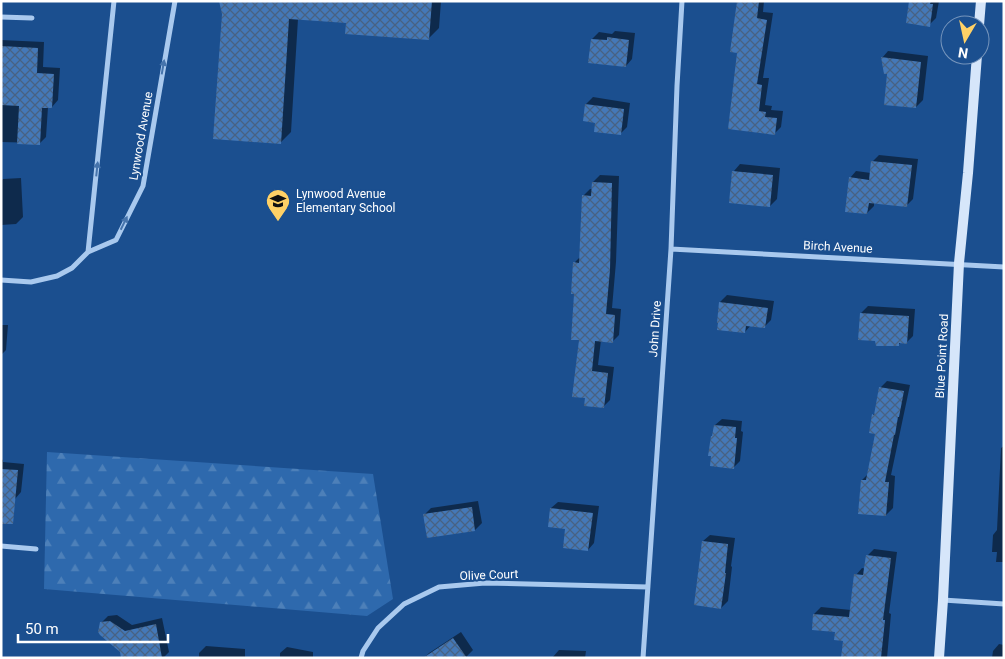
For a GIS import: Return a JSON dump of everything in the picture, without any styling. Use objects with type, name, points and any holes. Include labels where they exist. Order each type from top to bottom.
[{"type":"street","points":[[88,252],[114,1]]},
{"type":"street","name":"Lynwood Avenue","points":[[1,280],[31,282],[57,276],[72,268],[88,252],[116,240],[143,186],[175,1]]},
{"type":"street","name":"John Drive","points":[[643,658],[670,249],[682,1]]},
{"type":"street","points":[[980,15],[981,1]]},
{"type":"street","points":[[1,16],[32,18]]},
{"type":"street","name":"Blue Point Road","points":[[939,658],[959,264],[976,65]]},
{"type":"street","name":"Birch Avenue","points":[[670,249],[1004,267]]},
{"type":"street","points":[[1,546],[36,549]]},
{"type":"street","name":"Olive Court","points":[[361,658],[363,651],[378,628],[404,604],[440,587],[485,583],[648,587]]},
{"type":"street","points":[[943,600],[1004,604]]},
{"type":"green space","points":[[47,452],[373,474],[393,599],[367,616],[44,589]]},
{"type":"building","points":[[219,1],[432,1],[429,40],[345,34],[346,23],[289,19],[281,144],[213,139],[222,14]]},
{"type":"building","points":[[737,1],[759,1],[757,18],[767,20],[757,84],[762,85],[759,111],[766,112],[765,117],[777,118],[775,135],[728,129],[737,53],[730,52]]},
{"type":"building","points":[[909,1],[931,1],[930,4],[933,4],[930,27],[906,23]]},
{"type":"building","points":[[607,37],[629,40],[626,67],[588,63],[591,39],[607,40]]},
{"type":"building","points":[[1,46],[38,48],[37,73],[54,74],[52,108],[42,108],[40,145],[17,144],[19,106],[1,105]]},
{"type":"building","points":[[881,57],[921,62],[916,108],[884,105],[887,74],[884,74]]},
{"type":"building","points":[[585,104],[624,109],[621,135],[594,132],[595,123],[583,121]]},
{"type":"building","points":[[871,161],[912,165],[907,207],[869,203],[867,214],[845,212],[849,177],[869,180]]},
{"type":"building","points":[[732,171],[773,175],[770,207],[729,203]]},
{"type":"building","points":[[592,182],[612,183],[610,270],[606,314],[615,315],[613,343],[595,341],[592,371],[608,373],[604,408],[584,406],[585,398],[572,397],[579,340],[571,340],[574,294],[571,294],[573,262],[579,263],[582,195],[591,196]]},
{"type":"building","points":[[719,302],[768,308],[765,328],[746,326],[745,333],[717,330]]},
{"type":"building","points":[[860,313],[909,316],[907,344],[899,343],[899,346],[876,346],[875,341],[858,340]]},
{"type":"building","points":[[879,387],[904,391],[885,482],[889,482],[886,516],[858,514],[861,480],[866,480],[875,434],[869,433]]},
{"type":"building","points":[[714,425],[736,427],[735,438],[737,438],[734,469],[710,466],[711,456],[708,456]]},
{"type":"building","points":[[1,469],[18,470],[13,524],[1,524]]},
{"type":"building","points":[[472,507],[475,531],[427,538],[423,514]]},
{"type":"building","points":[[550,508],[593,513],[588,551],[563,548],[565,529],[548,527]]},
{"type":"building","points":[[702,541],[728,544],[721,609],[694,605]]},
{"type":"building","points":[[866,555],[891,558],[883,620],[885,620],[881,658],[841,658],[843,641],[834,640],[835,632],[812,630],[813,614],[849,617],[854,574],[863,575]]},
{"type":"building","points":[[110,621],[125,631],[156,624],[162,658],[121,658],[120,652],[98,632],[100,622]]},
{"type":"building","points":[[453,638],[467,658],[423,658]]},
{"type":"place","name":"Lynwood Avenue Elementary School","points":[[278,222]]}]
